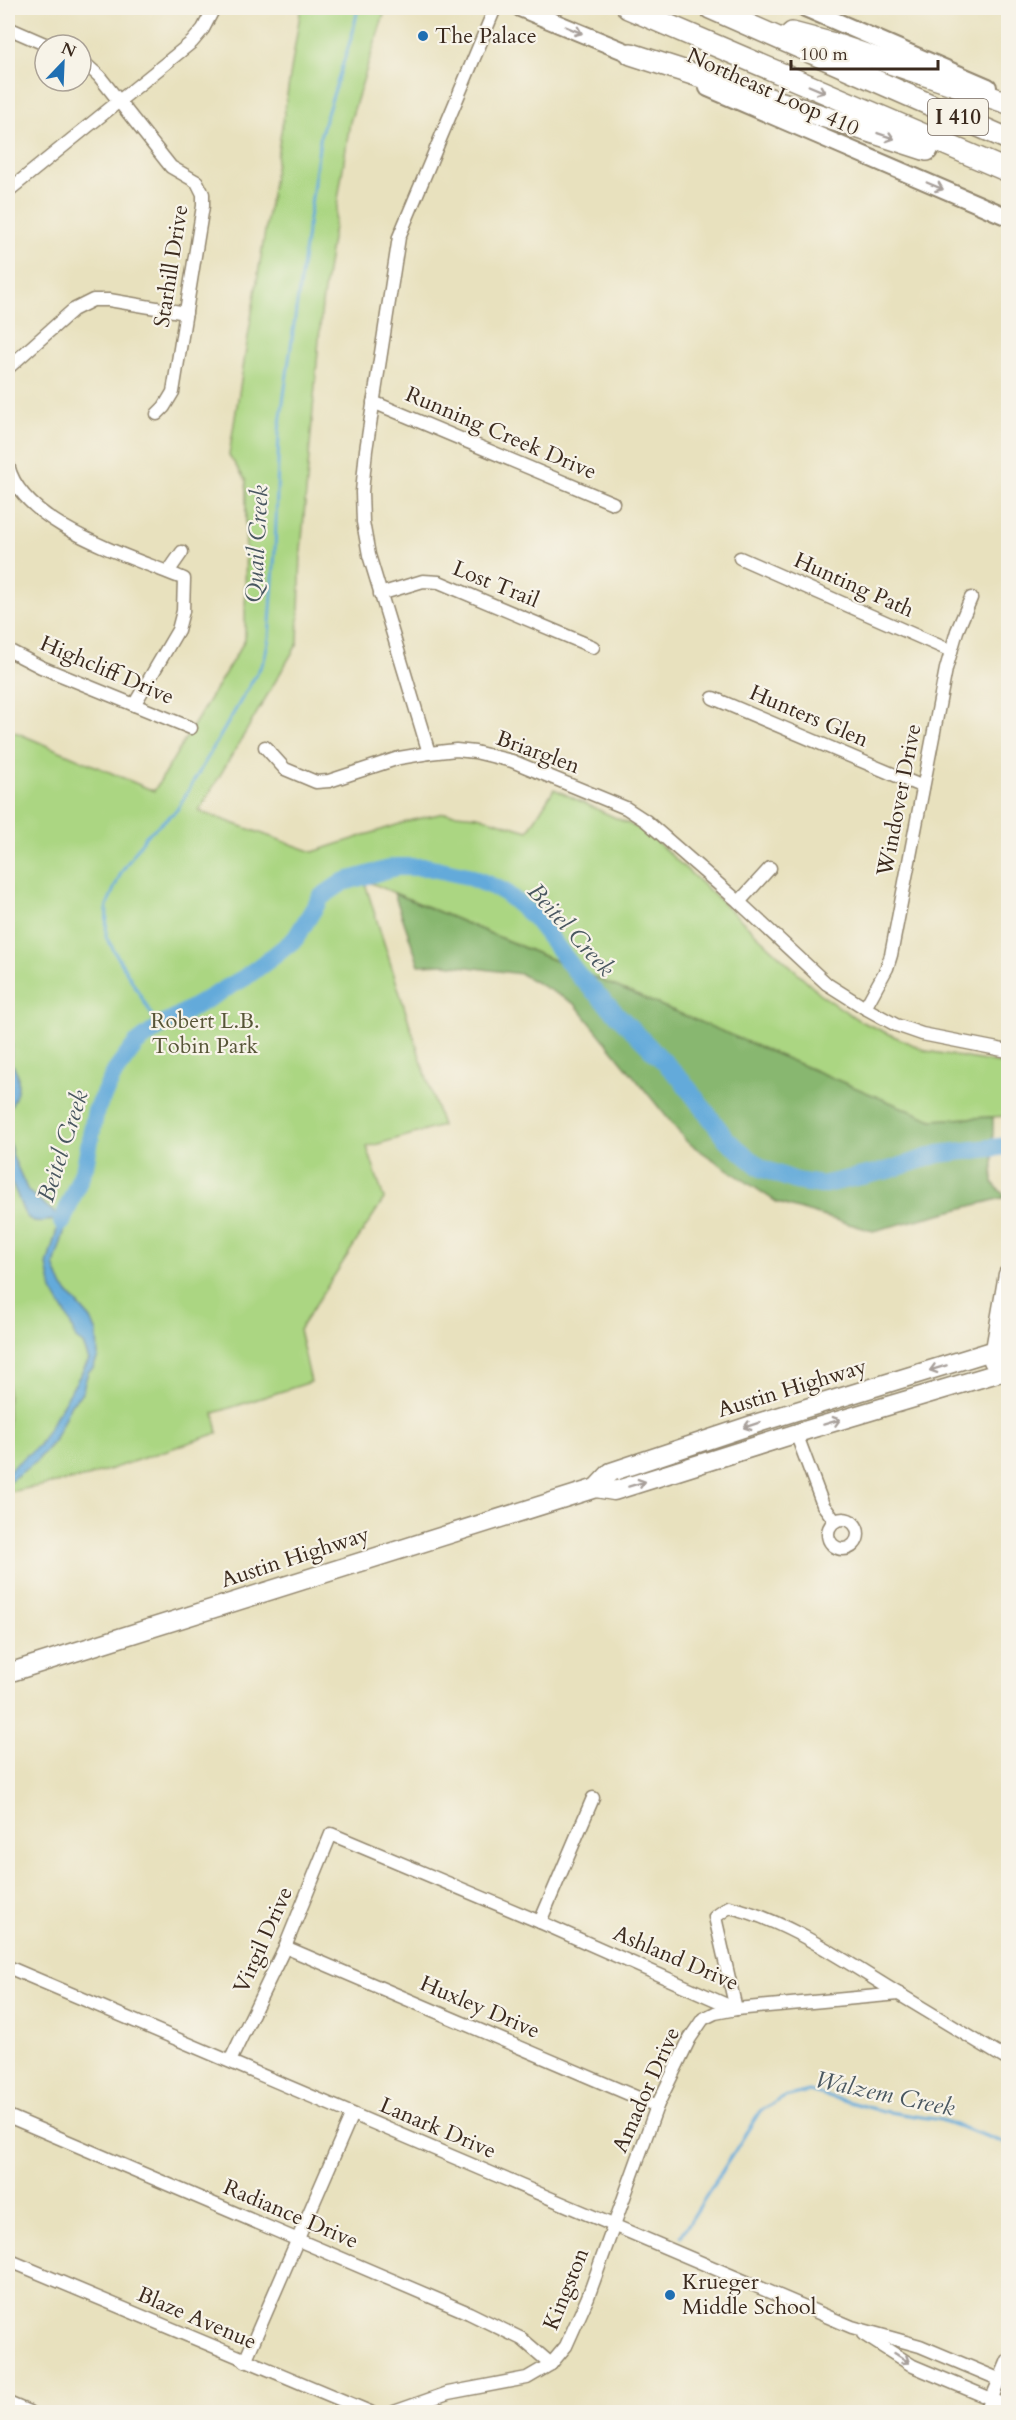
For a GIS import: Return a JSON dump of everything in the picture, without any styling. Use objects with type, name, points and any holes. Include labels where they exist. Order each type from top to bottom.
[{"type":"highway","name":"I 410","points":[[628,8],[1008,171]]},
{"type":"highway","name":"I 410","points":[[710,8],[1008,140]]},
{"type":"highway","points":[[732,17],[834,44],[1008,103]]},
{"type":"highway","points":[[631,54],[878,133],[1008,181]]},
{"type":"main road","name":"Northeast Loop 410","points":[[520,8],[1008,217]]},
{"type":"main road","points":[[805,8],[1008,95]]},
{"type":"main road","points":[[990,1375],[1001,1348],[1002,1308],[1008,1274]]},
{"type":"main road","points":[[1002,1308],[1008,1327]]},
{"type":"main road","name":"Austin Highway","points":[[596,1488],[611,1472],[761,1422],[1001,1348]]},
{"type":"main road","name":"Austin Highway","points":[[8,1673],[596,1488],[614,1491],[796,1433],[1008,1370]]},
{"type":"street","points":[[8,191],[192,42],[203,29],[214,8]]},
{"type":"street","points":[[429,753],[369,555],[363,522],[362,492],[373,402],[402,226],[495,8]]},
{"type":"street","points":[[8,28],[33,39]]},
{"type":"street","name":"Starhill Drive","points":[[93,71],[171,167],[197,182],[203,194],[204,206],[172,392],[164,407],[156,414]]},
{"type":"street","points":[[8,368],[73,310],[93,300],[109,300],[186,313]]},
{"type":"street","name":"Running Creek Drive","points":[[373,402],[613,503]]},
{"type":"street","points":[[8,465],[18,488],[32,505],[57,524],[184,579],[182,620],[134,705]]},
{"type":"street","points":[[168,572],[182,552]]},
{"type":"street","name":"Hunting Path","points":[[740,558],[951,651]]},
{"type":"street","name":"Lost Trail","points":[[380,594],[423,581],[439,582],[593,647]]},
{"type":"street","name":"Windover Drive","points":[[865,1008],[887,968],[891,955],[951,651],[971,598]]},
{"type":"street","name":"Highcliff Drive","points":[[8,650],[41,667],[191,728]]},
{"type":"street","name":"Hunters Glen","points":[[713,698],[923,787]]},
{"type":"street","name":"Briarglen","points":[[266,747],[285,769],[316,782],[329,781],[399,758],[429,753],[456,750],[494,755],[626,808],[666,836],[826,984],[896,1025],[922,1034],[1008,1051]]},
{"type":"street","points":[[739,902],[770,868]]},
{"type":"street","points":[[796,1433],[823,1505],[835,1521]]},
{"type":"street","points":[[540,1922],[592,1798]]},
{"type":"street","name":"Ashland Drive","points":[[331,1834],[736,2008],[899,1994]]},
{"type":"street","name":"Virgil Drive","points":[[230,2061],[285,1947],[331,1834]]},
{"type":"street","points":[[736,2008],[715,1917],[729,1907],[790,1931],[827,1950],[1008,2060]]},
{"type":"street","name":"Huxley Drive","points":[[285,1947],[657,2106]]},
{"type":"street","name":"Lanark Drive","points":[[8,1966],[852,2327],[920,2346],[1004,2381]]},
{"type":"street","name":"Amador Drive","points":[[612,2225],[657,2106],[690,2038],[703,2019],[715,2013],[736,2008]]},
{"type":"street","points":[[245,2361],[352,2114]]},
{"type":"street","name":"Radiance Drive","points":[[8,2116],[510,2332],[522,2339],[551,2364]]},
{"type":"street","name":"Kingston","points":[[551,2364],[566,2346],[588,2297],[612,2225]]},
{"type":"street","name":"Blaze Avenue","points":[[8,2260],[370,2412]]},
{"type":"street","name":"Lanark Drive","points":[[852,2327],[913,2366],[1008,2406]]},
{"type":"street","points":[[986,2412],[1004,2381],[1008,2361]]},
{"type":"street","points":[[394,2412],[448,2393],[528,2378],[551,2364]]},
{"type":"street","points":[[8,2403],[29,2412]]},
{"type":"green space","name":"Robert L.B. Tobin Park","points":[[301,8],[384,8],[384,14],[350,122],[322,304],[301,551],[298,643],[199,811],[313,852],[412,820],[444,813],[478,816],[528,831],[554,789],[646,832],[823,996],[860,1021],[927,1051],[1008,1065],[1008,1116],[932,1120],[364,880],[442,1126],[367,1147],[384,1199],[299,1330],[311,1382],[214,1413],[218,1433],[87,1477],[8,1492],[8,729],[154,791],[245,640],[246,481],[229,455]]},
{"type":"green space","points":[[394,893],[932,1120],[993,1117],[993,1183],[1006,1197],[873,1231],[778,1203],[687,1142],[575,1004],[521,974],[445,964],[419,965]]},
{"type":"water","points":[[8,1034],[12,1045],[10,1062],[17,1073],[18,1086],[8,1111]]},
{"type":"water","points":[[8,1137],[13,1157],[28,1191],[67,1223],[54,1265],[62,1286],[91,1319],[97,1333],[98,1357],[93,1368],[88,1372],[82,1393],[71,1404],[54,1441],[36,1462],[8,1482],[8,1471],[39,1445],[89,1360],[83,1344],[76,1339],[69,1320],[52,1290],[47,1265],[59,1222],[34,1221],[24,1212],[15,1189],[8,1180]]},
{"type":"waterway","name":"Quail Creek","points":[[159,1027],[106,937],[107,905],[121,873],[146,836],[177,810],[264,661],[269,638],[275,551],[279,431],[321,133],[353,32],[358,8]]},
{"type":"waterway","name":"Beitel Creek","points":[[62,1222],[85,1166],[96,1110],[115,1072],[136,1044],[159,1027],[244,978],[275,955],[295,939],[321,897],[343,882],[396,867],[427,867],[468,876],[503,891],[533,916],[580,977],[681,1079],[727,1140],[761,1168],[796,1181],[821,1185],[889,1170],[938,1154],[1008,1146]]},
{"type":"waterway","name":"Walzem Creek","points":[[681,2236],[760,2111],[785,2097],[809,2091],[882,2111],[941,2120],[1008,2144]]},
{"type":"place","name":"The Palace","points":[[423,36]]},
{"type":"place","name":"Krueger Middle School","points":[[670,2295]]}]
